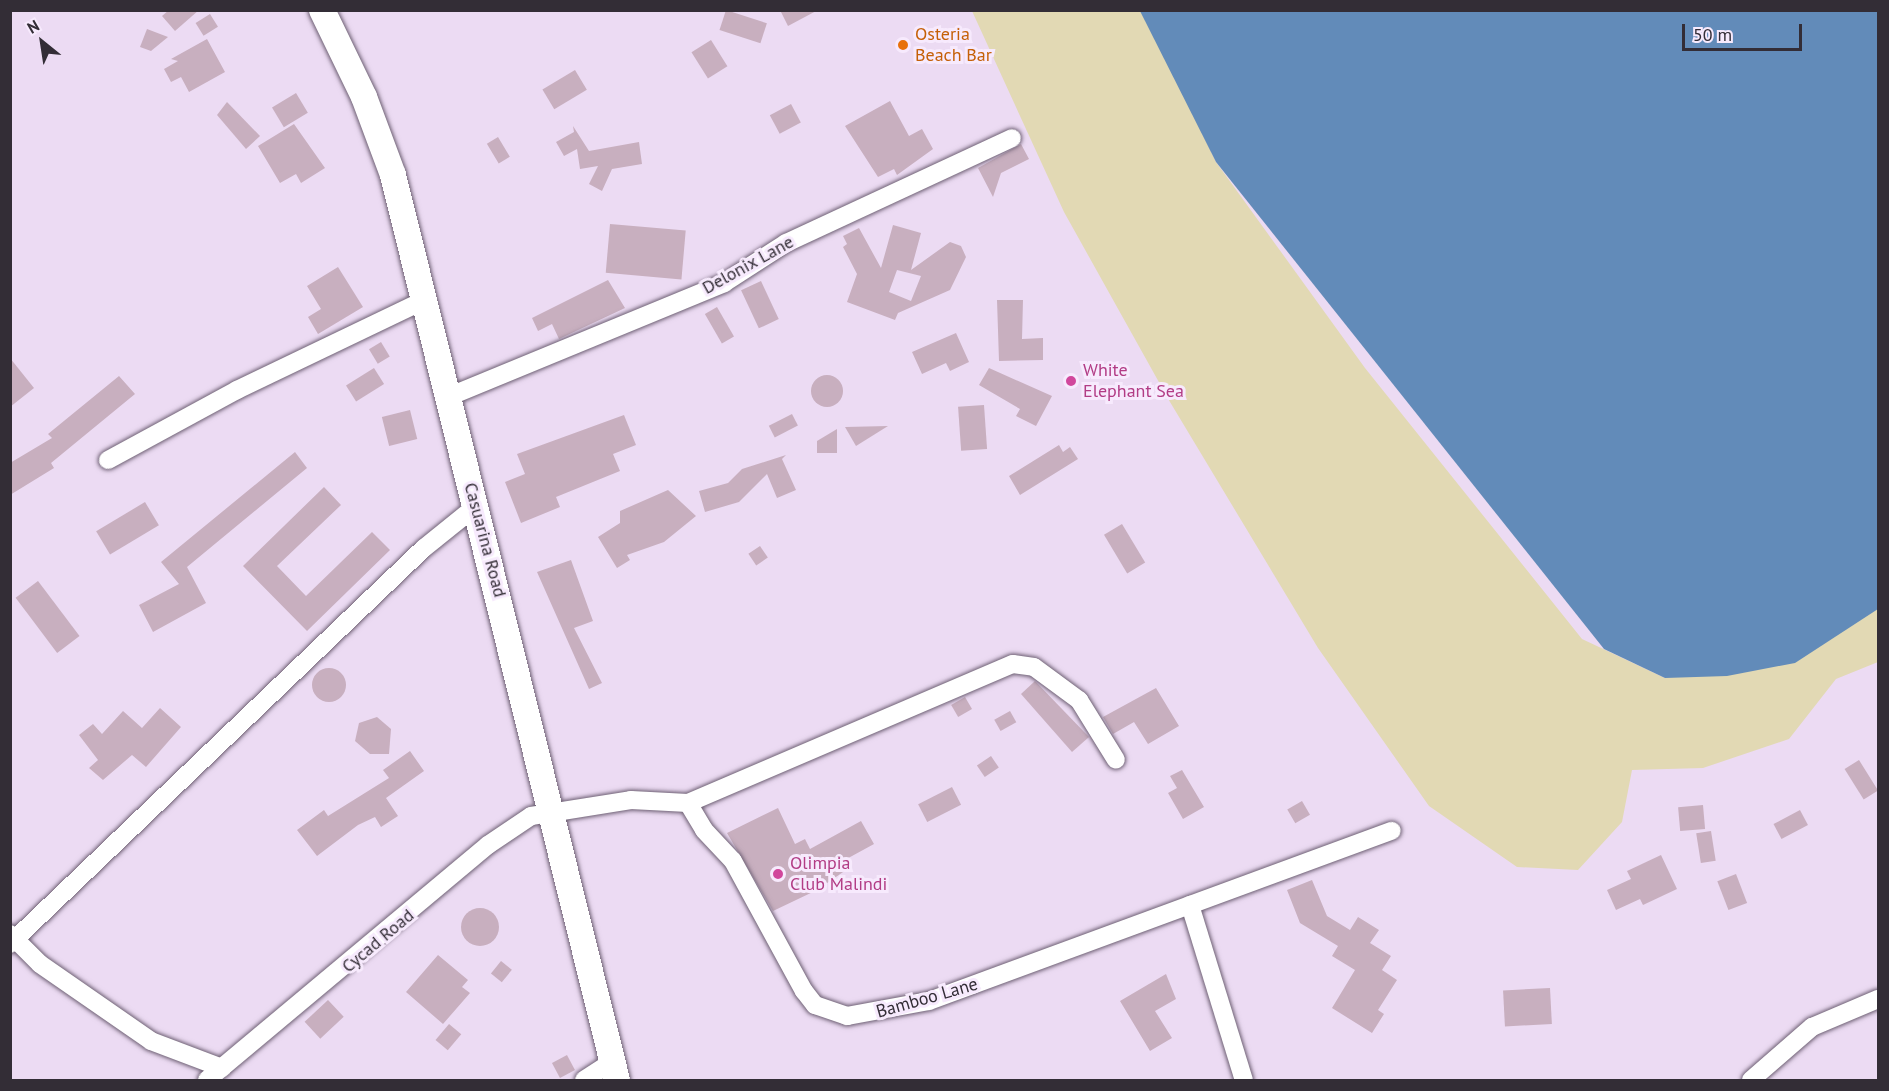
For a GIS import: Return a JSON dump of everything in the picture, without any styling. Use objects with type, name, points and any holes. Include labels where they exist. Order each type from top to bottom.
[{"type":"street","name":"Casuarina Road","points":[[322,10],[378,132],[425,300],[615,1071]]},
{"type":"street","name":"Delonix Lane","points":[[448,397],[724,283],[786,243],[1012,138]]},
{"type":"street","points":[[108,460],[248,384],[425,300]]},
{"type":"street","points":[[222,1068],[127,1026],[40,964],[13,938],[424,548],[475,507]]},
{"type":"street","points":[[552,811],[631,800],[688,802],[1013,664],[1034,667],[1079,700],[1116,760]]},
{"type":"street","name":"Bamboo Lane","points":[[688,802],[704,830],[733,861],[804,991],[815,1005],[847,1016],[929,1001],[1392,831]]},
{"type":"street","name":"Cycad Road","points":[[207,1080],[488,845],[531,816],[552,811]]},
{"type":"street","points":[[1190,905],[1244,1080]]},
{"type":"street","points":[[1751,1080],[1812,1027],[1878,999]]},
{"type":"street","points":[[584,1080],[615,1071]]},
{"type":"sand","points":[[972,11],[1154,11],[1171,68],[1216,162],[1365,368],[1582,639],[1665,678],[1878,577],[1878,662],[1836,679],[1789,739],[1703,768],[1632,770],[1622,822],[1578,870],[1517,867],[1429,806],[1318,648],[1170,402],[1064,212]]},
{"type":"water","points":[[1140,11],[1878,11],[1878,609],[1795,663],[1727,676],[1665,678],[1604,649],[1216,162]]},
{"type":"building","points":[[169,10],[199,10],[175,31],[162,16]]},
{"type":"building","points":[[726,10],[767,23],[760,43],[720,30]]},
{"type":"building","points":[[780,10],[818,10],[788,26]]},
{"type":"building","points":[[210,14],[218,27],[204,36],[196,23]]},
{"type":"building","points":[[147,29],[168,37],[151,51],[140,47]]},
{"type":"building","points":[[207,39],[225,72],[189,92],[181,77],[171,82],[164,69],[178,61],[171,59]]},
{"type":"building","points":[[711,40],[727,66],[708,78],[691,52]]},
{"type":"building","points":[[575,70],[587,90],[554,109],[542,90]]},
{"type":"building","points":[[296,93],[308,113],[284,127],[272,107]]},
{"type":"building","points":[[890,101],[909,136],[922,129],[933,149],[897,175],[894,169],[878,177],[845,126]]},
{"type":"building","points":[[227,102],[260,136],[246,149],[217,115]]},
{"type":"building","points":[[791,104],[801,123],[780,134],[770,115]]},
{"type":"building","points":[[294,124],[325,168],[301,183],[296,174],[280,183],[258,146]]},
{"type":"building","points":[[573,126],[589,151],[639,142],[642,164],[612,169],[602,191],[589,184],[598,166],[580,169],[577,149],[564,156],[556,142],[574,132]]},
{"type":"building","points":[[498,137],[510,157],[499,163],[487,144]]},
{"type":"building","points":[[1021,144],[1029,159],[1001,173],[993,197],[978,168]]},
{"type":"building","points":[[610,224],[686,231],[681,279],[606,273]]},
{"type":"building","points":[[893,225],[921,233],[911,270],[950,242],[961,246],[966,257],[950,290],[898,313],[895,320],[847,302],[857,274],[843,247],[847,244],[843,236],[859,228],[881,268]],"holes":[[[897,270],[921,276],[911,301],[889,292]]]},
{"type":"building","points":[[338,267],[363,307],[318,334],[308,317],[321,309],[307,286]]},
{"type":"building","points":[[608,280],[625,308],[559,339],[552,324],[538,331],[532,318]]},
{"type":"building","points":[[761,281],[779,319],[759,328],[741,290]]},
{"type":"building","points":[[997,300],[1023,300],[1022,339],[1043,338],[1043,360],[999,361]]},
{"type":"building","points":[[717,307],[734,336],[722,343],[705,314]]},
{"type":"building","points":[[956,333],[969,362],[950,371],[946,363],[922,374],[912,352]]},
{"type":"building","points":[[381,342],[390,357],[378,364],[369,349]]},
{"type":"building","points":[[10,358],[34,388],[10,407]]},
{"type":"building","points":[[374,368],[384,384],[356,402],[346,385]]},
{"type":"building","points":[[989,368],[1052,396],[1036,426],[1016,416],[1020,409],[979,385]]},
{"type":"building","points":[[827,375],[838,380],[843,391],[838,402],[827,407],[816,402],[811,391],[816,380]]},
{"type":"building","points":[[119,376],[135,394],[51,463],[54,468],[10,495],[10,463],[52,438],[48,434]]},
{"type":"building","points":[[984,405],[987,449],[961,451],[958,407]]},
{"type":"building","points":[[410,410],[417,439],[389,446],[382,417]]},
{"type":"building","points":[[792,414],[798,426],[775,437],[769,426]]},
{"type":"building","points":[[624,415],[636,445],[613,454],[620,471],[556,497],[560,507],[521,523],[505,482],[525,474],[517,454]]},
{"type":"building","points":[[888,426],[856,446],[845,427]]},
{"type":"building","points":[[837,429],[837,453],[817,453],[817,441]]},
{"type":"building","points":[[1059,445],[1063,452],[1070,447],[1078,459],[1020,495],[1009,476]]},
{"type":"building","points":[[295,452],[307,468],[187,567],[206,603],[153,632],[139,605],[179,584],[161,562]]},
{"type":"building","points":[[786,455],[782,459],[796,490],[777,498],[767,474],[739,502],[705,512],[699,491],[728,483],[742,469]]},
{"type":"building","points":[[324,487],[341,505],[277,566],[306,596],[372,532],[390,550],[307,631],[243,566]]},
{"type":"building","points":[[668,490],[696,516],[664,542],[627,555],[630,560],[617,568],[598,537],[620,523],[620,511]]},
{"type":"building","points":[[145,502],[159,525],[110,555],[96,531]]},
{"type":"building","points":[[1122,524],[1145,563],[1127,573],[1104,535]]},
{"type":"building","points":[[760,546],[768,558],[756,565],[748,554]]},
{"type":"building","points":[[571,560],[593,621],[574,628],[602,683],[589,689],[537,572]]},
{"type":"building","points":[[38,581],[80,636],[57,653],[16,598]]},
{"type":"building","points":[[329,668],[341,673],[346,685],[341,697],[329,702],[317,697],[312,685],[317,673]]},
{"type":"building","points":[[1035,681],[1089,737],[1072,752],[1021,694]]},
{"type":"building","points":[[1156,688],[1179,726],[1148,744],[1134,722],[1113,734],[1103,717]]},
{"type":"building","points":[[965,697],[972,709],[958,717],[951,705]]},
{"type":"building","points":[[160,708],[181,727],[146,767],[132,755],[103,780],[89,768],[98,760],[79,735],[93,724],[102,734],[123,711],[142,728]]},
{"type":"building","points":[[1010,711],[1016,722],[1001,731],[994,720]]},
{"type":"building","points":[[377,717],[391,729],[389,754],[370,754],[355,741],[359,723]]},
{"type":"building","points":[[410,751],[424,771],[386,798],[398,816],[381,827],[375,817],[358,825],[317,856],[297,830],[324,810],[328,816],[389,778],[383,770]]},
{"type":"building","points":[[991,756],[999,768],[985,777],[977,766]]},
{"type":"building","points":[[1859,760],[1878,790],[1864,800],[1845,769]]},
{"type":"building","points":[[1182,770],[1204,807],[1183,819],[1168,793],[1177,788],[1170,776]]},
{"type":"building","points":[[952,787],[961,805],[927,822],[918,804]]},
{"type":"building","points":[[1302,801],[1310,815],[1295,823],[1287,810]]},
{"type":"building","points":[[1703,805],[1705,829],[1680,831],[1678,807]]},
{"type":"building","name":"Olimpia Club Malindi","points":[[778,808],[795,844],[805,839],[810,849],[861,821],[874,844],[841,862],[846,870],[817,890],[773,911],[727,833]]},
{"type":"building","points":[[1800,810],[1808,825],[1781,839],[1774,824]]},
{"type":"building","points":[[1711,831],[1716,861],[1701,863],[1696,833]]},
{"type":"building","points":[[1661,855],[1677,889],[1643,905],[1640,899],[1616,910],[1607,890],[1631,879],[1627,871]]},
{"type":"building","points":[[1736,874],[1747,903],[1728,910],[1717,881]]},
{"type":"building","points":[[1312,880],[1327,916],[1350,930],[1358,917],[1379,930],[1370,943],[1391,956],[1382,970],[1397,980],[1378,1010],[1384,1014],[1372,1033],[1332,1008],[1355,970],[1332,956],[1338,946],[1300,923],[1287,890]]},
{"type":"building","points":[[480,908],[494,913],[499,927],[494,941],[480,946],[466,941],[461,927],[466,913]]},
{"type":"building","points":[[438,955],[468,980],[462,987],[470,993],[443,1024],[406,992]]},
{"type":"building","points":[[501,961],[512,970],[502,982],[491,973]]},
{"type":"building","points":[[1166,974],[1176,999],[1155,1011],[1172,1038],[1150,1051],[1120,1001]]},
{"type":"building","points":[[1550,988],[1552,1024],[1505,1026],[1503,990]]},
{"type":"building","points":[[328,1000],[344,1017],[320,1039],[305,1022]]},
{"type":"building","points":[[449,1024],[461,1034],[448,1050],[436,1040]]},
{"type":"building","points":[[567,1055],[575,1070],[560,1078],[552,1063]]},
{"type":"place","name":"Osteria Beach Bar","points":[[903,45]]},
{"type":"place","name":"White Elephant Sea","points":[[1071,381]]},
{"type":"place","name":"Olimpia Club Malindi","points":[[778,874]]}]
